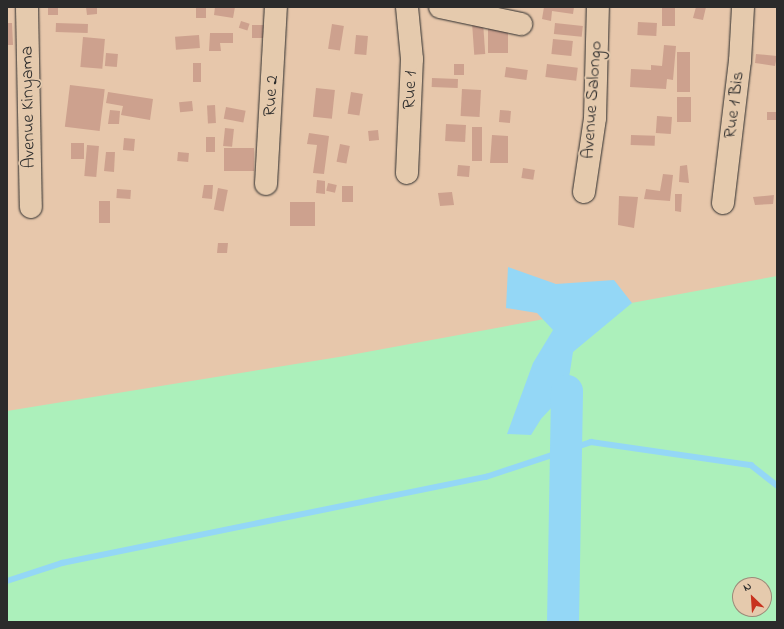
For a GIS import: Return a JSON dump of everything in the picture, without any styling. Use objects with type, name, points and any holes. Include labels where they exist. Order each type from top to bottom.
[{"type":"street","name":"Avenue Kinyama","points":[[27,7],[31,207]]},
{"type":"street","name":"Rue 2","points":[[266,184],[276,7]]},
{"type":"street","name":"Rue 1","points":[[407,173],[412,59],[408,7]]},
{"type":"street","points":[[440,7],[521,24]]},
{"type":"street","name":"Avenue Salongo","points":[[584,192],[595,118],[598,7]]},
{"type":"street","name":"Rue 1 Bis","points":[[723,203],[740,61],[742,7]]},
{"type":"green space","points":[[777,276],[777,622],[7,622],[7,411],[345,356]]},
{"type":"water","points":[[508,267],[556,284],[614,280],[632,303],[573,352],[567,391],[541,419],[531,435],[507,434],[533,363],[553,330],[537,313],[506,308]]},
{"type":"building","points":[[48,7],[58,7],[58,15],[48,15]]},
{"type":"building","points":[[86,7],[97,7],[97,14],[87,15]]},
{"type":"building","points":[[196,7],[206,7],[206,18],[196,18]]},
{"type":"building","points":[[215,7],[235,7],[233,18],[214,15]]},
{"type":"building","points":[[544,7],[574,7],[573,14],[552,11],[551,21],[542,19]]},
{"type":"building","points":[[662,7],[675,7],[675,26],[662,26]]},
{"type":"building","points":[[696,7],[706,7],[703,20],[693,18]]},
{"type":"building","points":[[241,21],[250,24],[247,30],[239,28]]},
{"type":"building","points":[[483,22],[485,54],[474,55],[472,23]]},
{"type":"building","points":[[638,22],[657,23],[656,36],[637,35]]},
{"type":"building","points":[[7,23],[12,23],[13,45],[7,45]]},
{"type":"building","points":[[56,23],[88,24],[88,33],[56,32]]},
{"type":"building","points":[[555,23],[583,26],[582,37],[554,34]]},
{"type":"building","points":[[332,24],[344,26],[340,51],[328,49]]},
{"type":"building","points":[[252,25],[266,25],[266,38],[252,38]]},
{"type":"building","points":[[488,26],[508,26],[508,53],[488,53]]},
{"type":"building","points":[[210,33],[233,33],[233,43],[220,43],[221,51],[209,51]]},
{"type":"building","points":[[199,35],[200,48],[176,50],[175,37]]},
{"type":"building","points":[[356,35],[368,36],[366,55],[354,54]]},
{"type":"building","points":[[83,37],[105,39],[102,69],[80,67]]},
{"type":"building","points":[[553,39],[573,41],[571,56],[551,54]]},
{"type":"building","points":[[664,45],[676,46],[673,80],[667,79],[666,89],[630,87],[631,69],[651,70],[651,65],[662,66]]},
{"type":"building","points":[[677,52],[690,52],[690,92],[677,92]]},
{"type":"building","points":[[106,53],[118,54],[117,67],[105,66]]},
{"type":"building","points":[[756,54],[777,56],[775,66],[755,63]]},
{"type":"building","points":[[193,63],[201,63],[201,82],[193,82]]},
{"type":"building","points":[[454,64],[464,64],[464,75],[454,75]]},
{"type":"building","points":[[547,64],[578,68],[576,81],[545,77]]},
{"type":"building","points":[[506,67],[528,70],[526,80],[505,77]]},
{"type":"building","points":[[432,78],[458,79],[458,88],[432,87]]},
{"type":"building","points":[[70,85],[105,89],[100,131],[65,127]]},
{"type":"building","points":[[316,88],[335,90],[332,119],[313,117]]},
{"type":"building","points":[[462,89],[481,90],[480,117],[461,116]]},
{"type":"building","points":[[108,92],[153,99],[150,120],[121,115],[123,106],[106,103]]},
{"type":"building","points":[[351,92],[363,94],[359,116],[348,114]]},
{"type":"building","points":[[677,97],[691,97],[691,122],[677,122]]},
{"type":"building","points":[[192,101],[193,111],[180,112],[179,102]]},
{"type":"building","points":[[207,105],[215,105],[216,123],[208,123]]},
{"type":"building","points":[[226,107],[246,111],[243,123],[224,119]]},
{"type":"building","points":[[110,110],[120,111],[119,124],[108,124]]},
{"type":"building","points":[[500,110],[511,111],[510,123],[499,122]]},
{"type":"building","points":[[767,112],[777,112],[777,120],[767,120]]},
{"type":"building","points":[[657,116],[672,117],[671,134],[656,133]]},
{"type":"building","points":[[446,124],[466,125],[465,142],[445,141]]},
{"type":"building","points":[[472,127],[482,127],[482,161],[472,161]]},
{"type":"building","points":[[225,128],[234,129],[232,147],[223,146]]},
{"type":"building","points":[[378,130],[379,140],[369,141],[368,131]]},
{"type":"building","points":[[309,133],[329,136],[324,174],[313,173],[317,145],[307,144]]},
{"type":"building","points":[[492,135],[508,136],[508,163],[490,163]]},
{"type":"building","points":[[631,135],[655,136],[655,146],[631,145]]},
{"type":"building","points":[[206,137],[215,137],[215,152],[206,152]]},
{"type":"building","points":[[124,138],[135,139],[134,151],[123,150]]},
{"type":"building","points":[[71,143],[84,143],[84,159],[71,159]]},
{"type":"building","points":[[340,144],[350,146],[346,164],[337,162]]},
{"type":"building","points":[[87,145],[99,146],[96,177],[84,176]]},
{"type":"building","points":[[224,148],[254,148],[254,171],[224,171]]},
{"type":"building","points":[[106,152],[115,152],[114,172],[104,171]]},
{"type":"building","points":[[178,152],[189,153],[188,162],[177,161]]},
{"type":"building","points":[[458,165],[470,166],[469,177],[457,176]]},
{"type":"building","points":[[687,165],[689,183],[679,182],[680,166]]},
{"type":"building","points":[[523,168],[535,170],[533,180],[521,178]]},
{"type":"building","points":[[663,174],[673,175],[670,201],[644,199],[646,189],[660,191]]},
{"type":"building","points":[[317,180],[325,181],[325,194],[316,193]]},
{"type":"building","points":[[328,183],[337,185],[335,193],[326,191]]},
{"type":"building","points":[[204,185],[213,185],[212,199],[202,198]]},
{"type":"building","points":[[342,186],[353,186],[353,202],[342,202]]},
{"type":"building","points":[[218,188],[228,190],[224,212],[214,210]]},
{"type":"building","points":[[117,189],[131,190],[130,199],[116,198]]},
{"type":"building","points":[[452,192],[454,205],[440,206],[438,193]]},
{"type":"building","points":[[675,194],[682,194],[681,212],[675,211]]},
{"type":"building","points":[[774,195],[773,204],[755,205],[753,197]]},
{"type":"building","points":[[619,196],[638,197],[634,228],[618,225]]},
{"type":"building","points":[[99,201],[110,201],[110,223],[99,223]]},
{"type":"building","points":[[290,202],[315,202],[315,226],[290,226]]},
{"type":"building","points":[[218,243],[228,243],[227,253],[217,253]]},
{"type":"waterway","points":[[563,622],[567,391]]},
{"type":"waterway","points":[[7,581],[62,563],[486,477],[591,442],[751,465],[777,485]]}]
